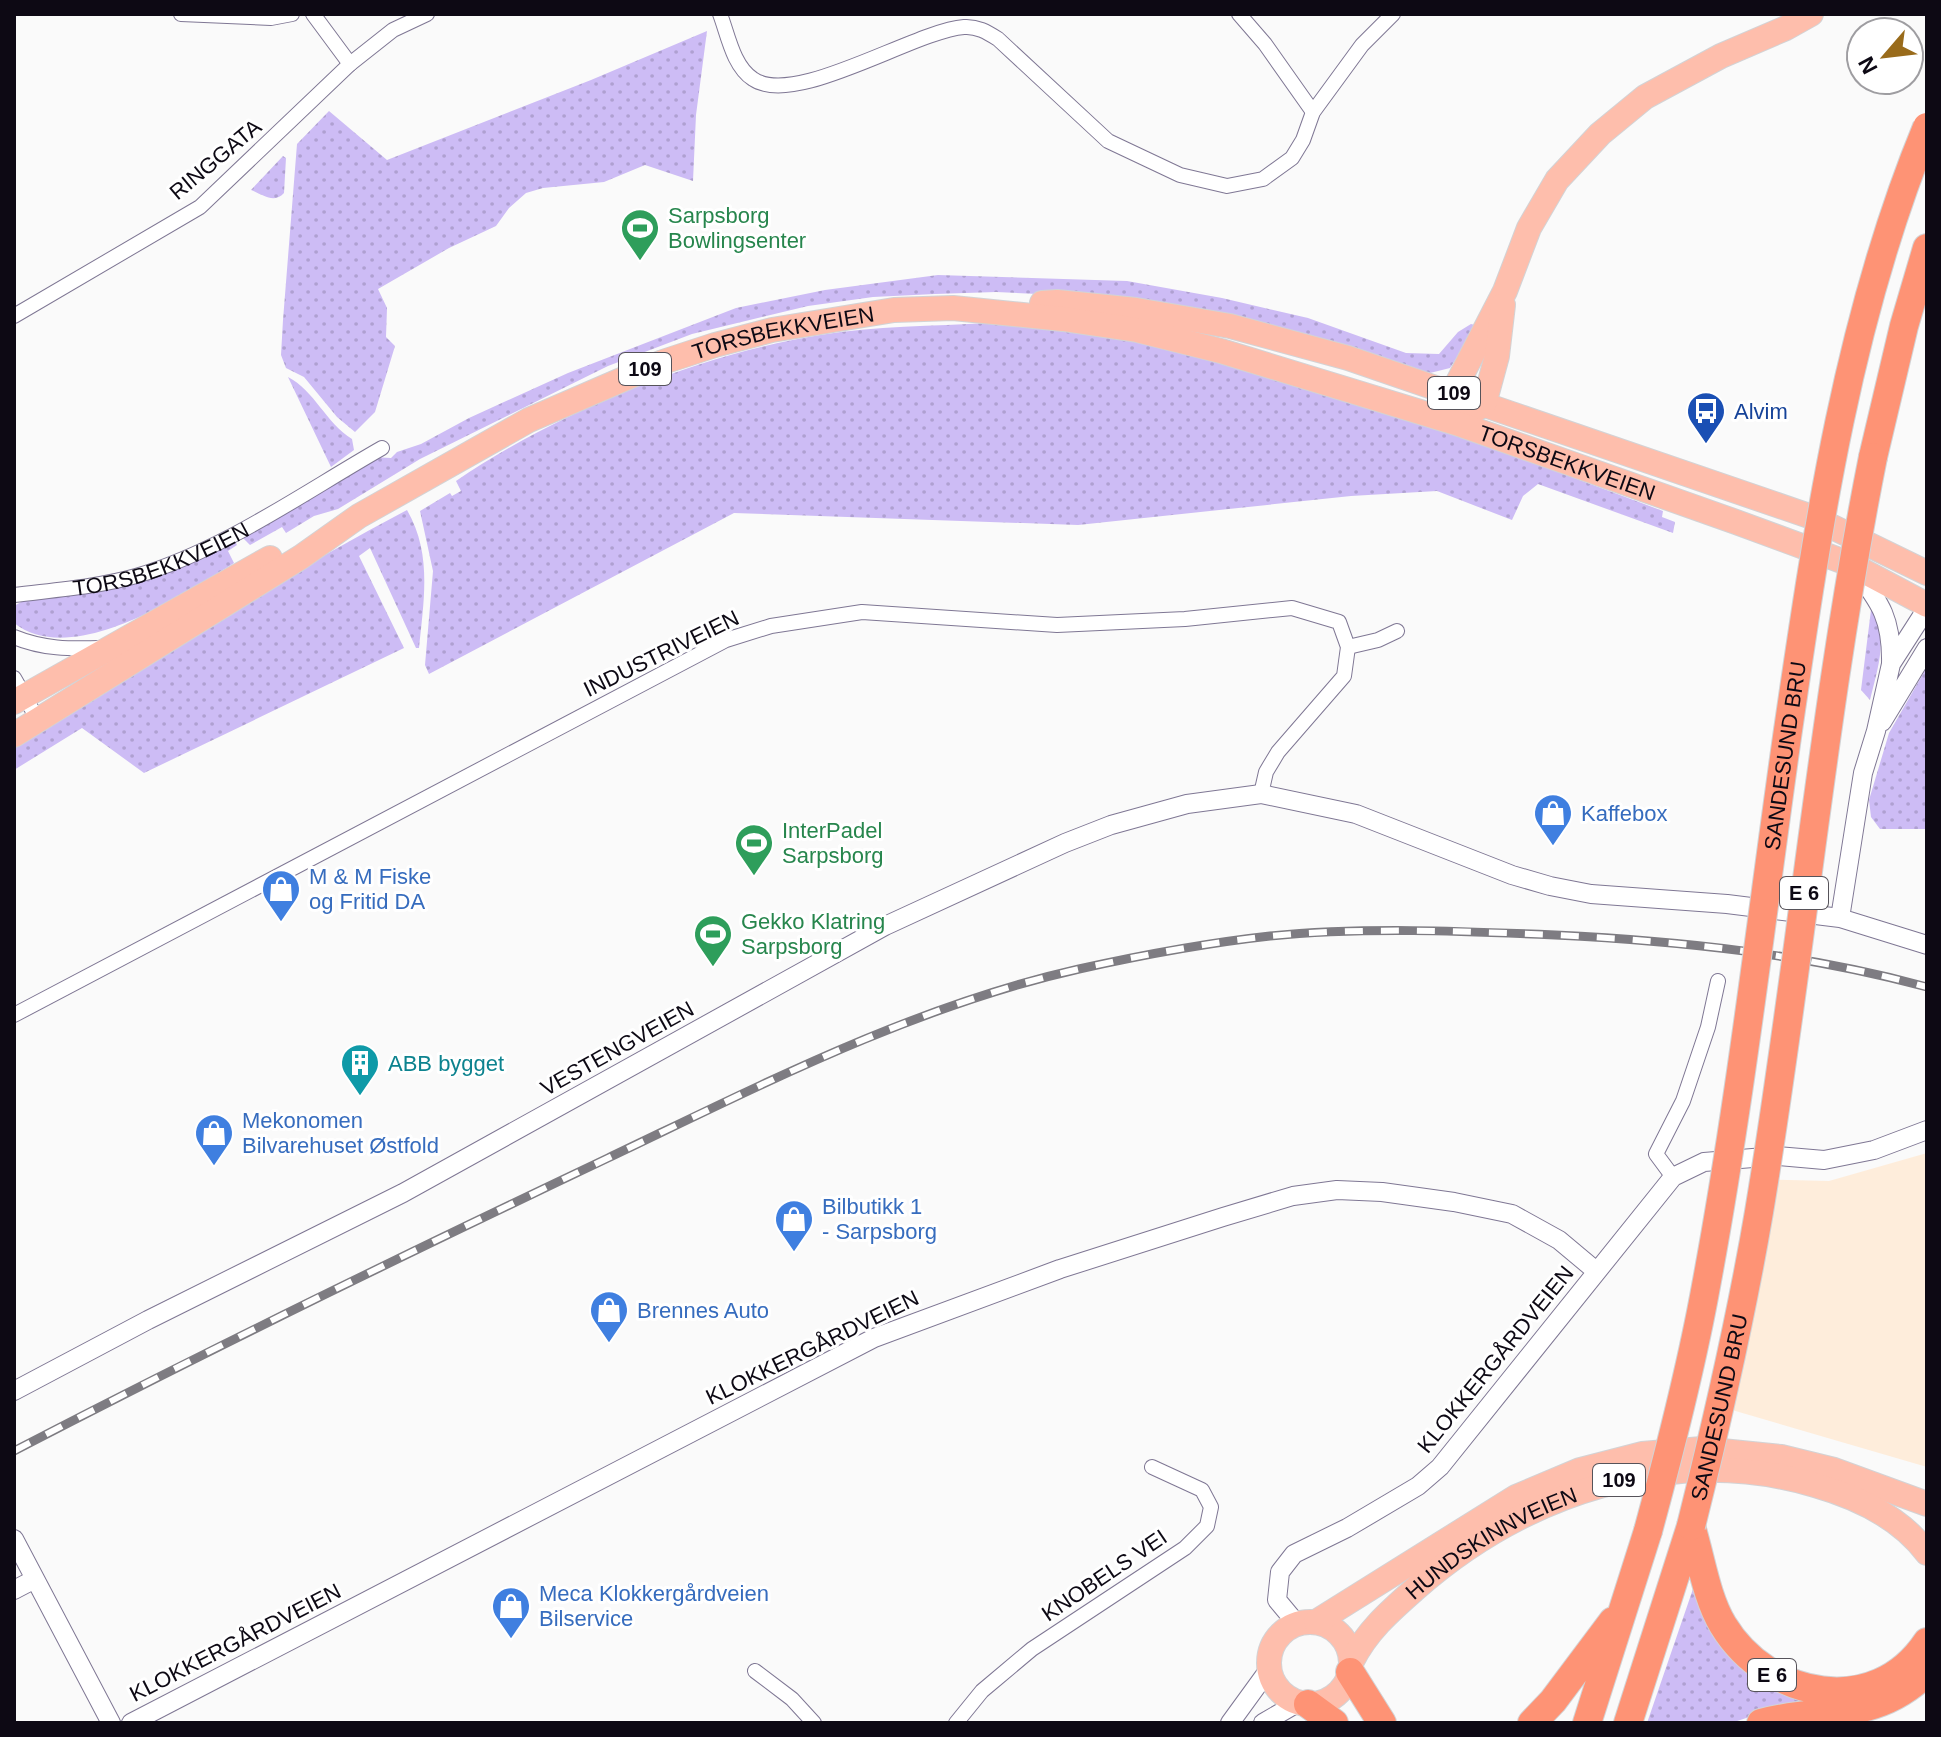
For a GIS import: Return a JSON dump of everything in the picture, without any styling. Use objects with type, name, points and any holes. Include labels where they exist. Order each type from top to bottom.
[{"type":"highway","name":"SANDESUND BRU","points":[[1628,1601],[1688,1372],[1718,1216],[1804,616],[1835,445],[1877,275],[1927,127]]},
{"type":"highway","name":"SANDESUND BRU","points":[[1691,1526],[1730,1366],[1759,1209],[1859,531],[1887,393],[1927,248]]},
{"type":"highway","name":"E 6","points":[[1691,1526],[1721,1622],[1750,1659],[1788,1683],[1824,1691],[1861,1687],[1893,1674],[1920,1653],[1927,1642]]},
{"type":"highway","name":"E 6","points":[[1628,1723],[1691,1526]]},
{"type":"highway","name":"E 6","points":[[1532,1723],[1564,1687],[1628,1601]]},
{"type":"highway","name":"E 6","points":[[1587,1723],[1628,1601]]},
{"type":"highway","points":[[1351,1667],[1382,1723]]},
{"type":"highway","name":"E 6","points":[[1761,1723],[1874,1706],[1900,1693],[1927,1672]]},
{"type":"highway","points":[[1303,1703],[1334,1723]]},
{"type":"main road","name":"109","points":[[1456,423],[1457,384],[1505,291],[1529,228],[1557,180],[1600,134],[1645,97],[1721,56],[1811,14]]},
{"type":"main road","name":"109","points":[[1456,423],[1484,404],[1497,356],[1505,291]]},
{"type":"main road","name":"TORSBEKKVEIEN","points":[[14,735],[301,557],[359,516],[529,420],[663,362],[772,330],[894,310],[1057,302],[1136,310],[1217,324],[1323,350],[1812,517],[1927,573]]},
{"type":"main road","name":"TORSBEKKVEIEN","points":[[959,309],[1137,330],[1221,351],[1456,423],[1850,564],[1927,606]]},
{"type":"main road","name":"TORSBEKKVEIEN","points":[[17,692],[113,648],[296,543],[359,516]]},
{"type":"main road","name":"HUNDSKINNVEIEN","points":[[1306,1623],[1516,1497],[1580,1470],[1642,1454],[1702,1449],[1781,1457],[1834,1470],[1927,1504]]},
{"type":"main road","name":"HUNDSKINNVEIEN","points":[[1351,1667],[1369,1632],[1423,1582],[1471,1546],[1555,1501],[1587,1488],[1644,1475],[1728,1469],[1808,1483],[1862,1502],[1886,1516],[1919,1542],[1927,1553]]},
{"type":"main road","name":"109","points":[[1270,1668],[1275,1641],[1281,1634],[1306,1623]]},
{"type":"main road","points":[[1306,1623],[1334,1629],[1341,1635],[1350,1652],[1351,1667]]},
{"type":"main road","name":"109","points":[[1303,1703],[1327,1701],[1335,1696],[1347,1681],[1351,1667]]},
{"type":"main road","points":[[1270,1668],[1282,1692],[1303,1703]]},
{"type":"street","points":[[181,14],[271,18],[292,14]]},
{"type":"street","points":[[313,14],[350,64]]},
{"type":"street","name":"RINGGATA","points":[[14,316],[200,207],[350,64],[393,30],[427,14]]},
{"type":"street","points":[[720,14],[739,65],[753,80],[772,86],[822,79],[931,36],[964,27],[981,29],[998,39],[1108,141],[1180,175],[1227,186],[1263,179],[1292,158],[1303,140],[1313,112],[1362,45],[1393,14]]},
{"type":"street","points":[[1239,14],[1265,44],[1313,112]]},
{"type":"street","name":"TORSBEKKVEIEN","points":[[14,595],[121,579],[165,566],[235,532],[382,448]]},
{"type":"street","points":[[1840,918],[1863,773],[1891,664],[1892,643],[1888,619],[1879,601],[1850,564]]},
{"type":"street","points":[[1891,664],[1927,606]]},
{"type":"street","name":"INDUSTRIVEIEN","points":[[14,1015],[726,640],[771,626],[862,612],[1057,625],[1185,619],[1292,608],[1339,622],[1348,647]]},
{"type":"street","points":[[1261,794],[1266,772],[1278,752],[1344,676],[1348,647],[1378,640],[1397,631]]},
{"type":"street","name":"TORSBEKKVEIEN","points":[[14,637],[66,650],[113,648]]},
{"type":"street","points":[[1876,731],[1927,648]]},
{"type":"street","name":"TORSBEKKVEIEN","points":[[17,692],[38,720]]},
{"type":"street","name":"VESTENGVEIEN","points":[[14,1391],[148,1320],[403,1193],[885,926],[1065,843],[1111,825],[1187,804],[1261,794],[1356,814],[1512,875],[1550,886],[1591,894],[1727,904],[1840,918],[1927,945]]},
{"type":"street","points":[[1673,1177],[1656,1154],[1683,1101],[1708,1027],[1718,981]]},
{"type":"street","name":"KLOKKERGÅRDVEIEN","points":[[1306,1623],[1277,1600],[1280,1572],[1294,1554],[1347,1528],[1418,1486],[1440,1467],[1673,1177],[1704,1162],[1777,1156],[1824,1160],[1874,1150],[1927,1130]]},
{"type":"street","name":"KLOKKERGÅRDVEIEN","points":[[131,1723],[874,1338],[1046,1274],[1223,1217],[1293,1196],[1337,1190],[1382,1192],[1454,1202],[1512,1214],[1559,1240],[1596,1271]]},
{"type":"street","name":"KNOBELS VEI","points":[[956,1723],[982,1691],[1032,1649],[1173,1557],[1207,1526],[1211,1507],[1202,1490],[1152,1467]]},
{"type":"street","points":[[14,1539],[111,1723]]},
{"type":"street","points":[[14,1590],[35,1579]]},
{"type":"street","points":[[1230,1723],[1270,1668]]},
{"type":"street","points":[[755,1671],[792,1699],[814,1723]]},
{"type":"street","points":[[1263,1723],[1303,1703]]},
{"type":"shaded area","points":[[707,31],[696,115],[693,181],[645,165],[604,182],[543,188],[526,193],[509,208],[496,226],[449,248],[378,289],[387,308],[386,337],[395,346],[375,412],[355,432],[337,417],[304,377],[286,368],[281,355],[297,144],[329,111],[387,160]]},
{"type":"shaded area","points":[[283,156],[286,158],[284,193],[272,198],[251,190]]},
{"type":"shaded area","points":[[938,275],[1127,281],[1308,318],[1406,353],[1439,354],[1458,332],[1471,324],[1475,325],[1450,368],[1430,373],[1101,297],[996,292],[873,297],[808,306],[692,334],[608,366],[420,459],[338,509],[314,516],[286,533],[282,527],[250,545],[240,535],[373,457],[391,458],[397,452],[421,444],[469,418],[568,373],[736,308],[825,290]]},
{"type":"shaded area","points":[[989,323],[1103,334],[1214,358],[1440,428],[1663,511],[1662,517],[1675,522],[1673,533],[1538,484],[1523,496],[1512,520],[1437,491],[1351,496],[1078,525],[734,513],[429,674],[425,665],[433,571],[420,511],[450,493],[452,496],[461,491],[456,481],[538,432],[584,409],[678,371],[726,356],[841,332]]},
{"type":"shaded area","points":[[288,377],[305,390],[352,439],[354,450],[331,467]]},
{"type":"shaded area","points":[[407,510],[415,526],[423,560],[424,594],[419,648],[416,648],[370,548],[359,556],[404,648],[144,773],[82,728],[14,770],[14,746],[258,595]]},
{"type":"shaded area","points":[[234,539],[237,545],[228,551],[234,563],[158,608],[127,622],[96,633],[66,638],[38,635],[14,623],[14,606],[23,601],[141,581],[187,564]]},
{"type":"shaded area","points":[[1872,602],[1881,640],[1870,700],[1861,690]]},
{"type":"shaded area","points":[[1927,667],[1927,829],[1880,829],[1871,817],[1869,800],[1889,733]]},
{"type":"shaded area","points":[[1927,1153],[1927,1467],[1715,1405],[1751,1179],[1829,1181]]},
{"type":"shaded area","points":[[1694,1586],[1733,1656],[1760,1681],[1800,1696],[1798,1708],[1774,1709],[1731,1723],[1647,1723]]},
{"type":"railway","points":[[14,1451],[310,1302],[780,1076],[957,1004],[1079,969],[1174,950],[1270,936],[1341,931],[1448,931],[1696,945],[1835,966],[1927,987]]},
{"type":"place","name":"Sarpsborg Bowlingsenter","points":[[640,262]]},
{"type":"place","name":"Alvim","points":[[1706,445]]},
{"type":"place","name":"Kaffebox","points":[[1553,847]]},
{"type":"place","name":"InterPadel Sarpsborg","points":[[754,877]]},
{"type":"place","name":"M & M Fiske og Fritid DA","points":[[281,923]]},
{"type":"place","name":"Gekko Klatring Sarpsborg","points":[[713,968]]},
{"type":"place","name":"ABB bygget","points":[[360,1097]]},
{"type":"place","name":"Mekonomen Bilvarehuset Østfold","points":[[214,1167]]},
{"type":"place","name":"Bilbutikk 1 - Sarpsborg","points":[[794,1253]]},
{"type":"place","name":"Brennes Auto","points":[[609,1344]]},
{"type":"place","name":"Meca Klokkergårdveien Bilservice","points":[[511,1640]]}]
